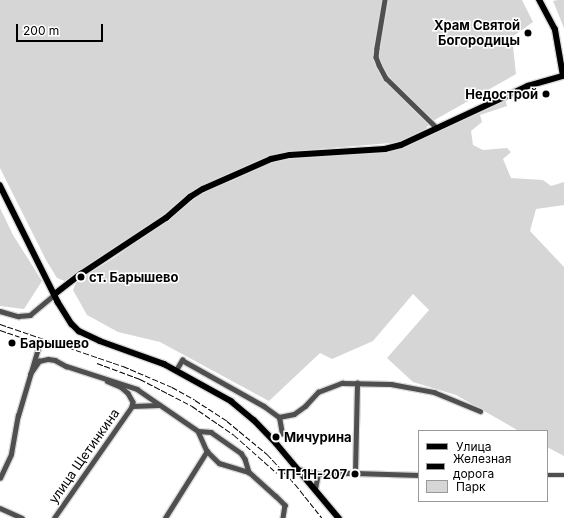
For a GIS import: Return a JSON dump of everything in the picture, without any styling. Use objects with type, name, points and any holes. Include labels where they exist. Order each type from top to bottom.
[{"type":"main road","points":[[55,294],[81,274],[166,218],[196,193],[271,159],[290,155],[385,149],[401,145],[528,86],[564,78],[555,30],[539,0]]},
{"type":"main road","points":[[0,185],[67,317],[79,331],[176,370],[231,401],[243,410],[298,469],[340,518]]},
{"type":"street","points":[[385,0],[376,57],[379,65],[386,78],[437,128]]},
{"type":"street","points":[[0,311],[18,316],[30,315],[55,294]]},
{"type":"street","points":[[0,478],[12,454],[18,416],[39,345]]},
{"type":"street","points":[[30,374],[39,361],[48,359],[55,360],[66,366],[137,389],[198,431],[211,432],[217,435],[225,443],[241,453],[245,459],[249,472]]},
{"type":"street","points":[[176,370],[182,360],[264,406],[279,417],[282,434]]},
{"type":"street","points":[[96,375],[121,387],[131,398],[132,406],[159,405]]},
{"type":"street","points":[[279,417],[294,414],[305,406],[318,392],[342,383],[391,384],[434,392],[480,411]]},
{"type":"street","points":[[355,473],[357,383]]},
{"type":"street","name":"улица Щетинкина","points":[[54,518],[132,406]]},
{"type":"street","points":[[198,431],[207,451],[219,463],[249,472],[285,505],[283,518]]},
{"type":"street","points":[[165,518],[207,451]]},
{"type":"street","points":[[298,469],[318,474],[355,473],[418,475]]},
{"type":"street","points":[[316,489],[318,474]]},
{"type":"street","points":[[548,475],[564,475]]},
{"type":"street","points":[[0,508],[22,518]]},
{"type":"green space","points":[[0,0],[522,0],[533,22],[512,37],[516,74],[431,122],[424,131],[414,137],[402,142],[308,150],[270,157],[192,191],[162,218],[157,219],[120,246],[78,272],[67,282],[57,278],[46,260],[0,168]]},
{"type":"green space","points":[[564,0],[564,28],[553,1]]},
{"type":"green space","points":[[505,99],[507,106],[480,115],[482,122],[471,131],[473,145],[483,150],[507,148],[511,152],[503,159],[511,178],[543,180],[551,186],[564,182],[564,205],[536,209],[530,231],[564,267],[564,456],[548,448],[548,430],[517,430],[456,395],[413,382],[387,358],[429,310],[413,294],[373,341],[332,359],[320,353],[269,401],[160,342],[118,332],[87,315],[73,290],[76,283],[85,276],[114,258],[204,192],[234,180],[262,166],[276,160],[357,154],[409,145]]},
{"type":"green space","points":[[0,208],[13,235],[42,281],[24,309],[0,306]]},
{"type":"railway","points":[[0,324],[123,366],[172,387],[195,400],[227,421],[267,454],[295,484],[322,518]]},
{"type":"railway","points":[[0,330],[32,341]]},
{"type":"railway","points":[[97,363],[140,379],[192,406],[234,435],[277,473]]},
{"type":"place","name":"Храм Святой Богородицы","points":[[528,33]]},
{"type":"place","name":"Недострой","points":[[546,94]]},
{"type":"place","name":"ст. Барышево","points":[[81,277]]},
{"type":"place","name":"Барышево","points":[[12,343]]},
{"type":"place","name":"Мичурина","points":[[276,437]]},
{"type":"place","name":"ТП-1Н-207","points":[[355,474]]}]
